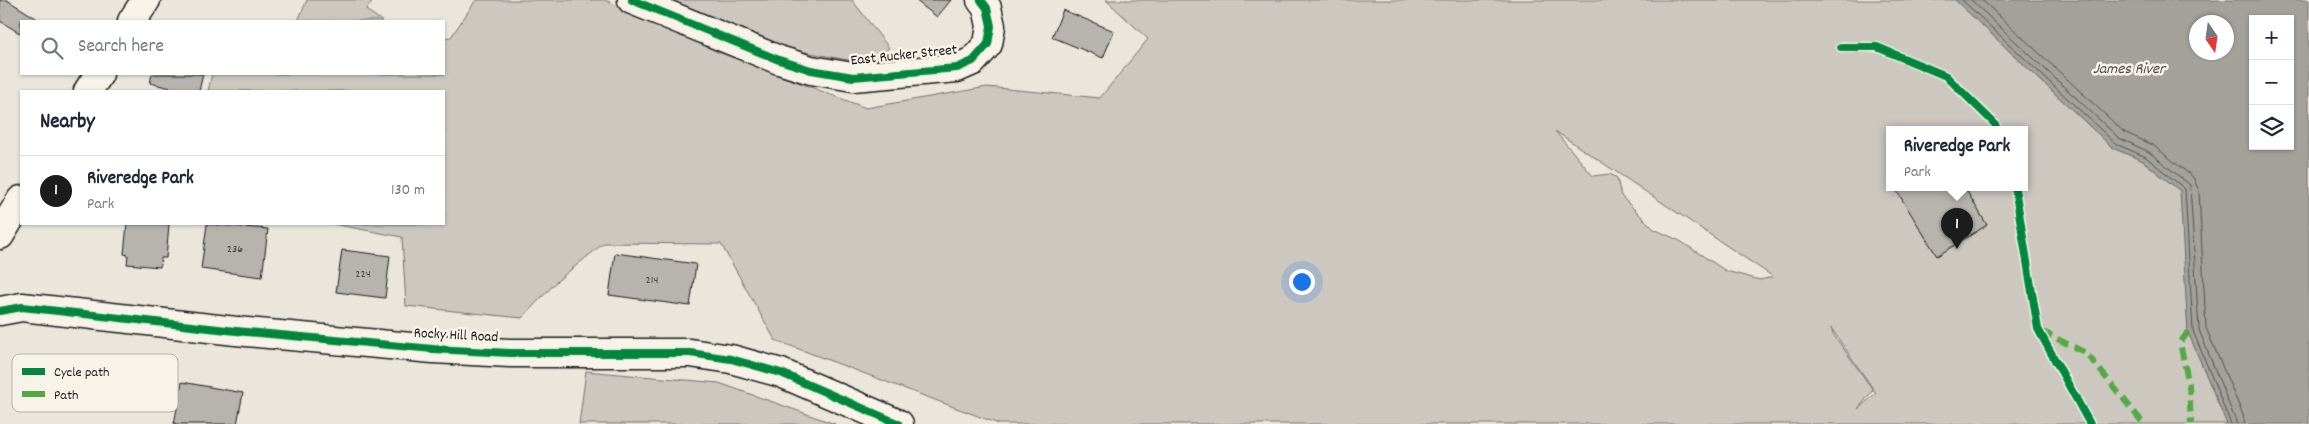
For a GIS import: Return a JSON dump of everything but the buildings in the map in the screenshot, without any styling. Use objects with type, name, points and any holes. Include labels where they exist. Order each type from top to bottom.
[{"type":"street","points":[[133,20],[146,0]]},
{"type":"street","name":"East Rucker Street","points":[[632,0],[778,60],[811,70],[853,77],[956,68],[974,61],[988,44],[991,26],[987,8],[981,0]]},
{"type":"street","points":[[89,90],[98,75]]},
{"type":"street","points":[[0,235],[20,202]]},
{"type":"street","name":"Rocky Hill Road","points":[[0,310],[22,307],[246,332],[433,349],[510,353],[690,353],[731,359],[781,373],[899,424]]},
{"type":"shaded area","points":[[307,0],[373,0],[366,10],[381,20],[298,20]]},
{"type":"shaded area","points":[[476,0],[605,0],[718,52],[866,108],[987,87],[1100,98],[1148,39],[1106,0],[1955,0],[2113,148],[2143,161],[2181,191],[2188,332],[2227,424],[999,424],[775,340],[721,244],[604,243],[557,281],[522,318],[406,306],[402,237],[338,225],[445,225],[445,90],[208,90],[212,75],[445,75],[445,38],[451,37]],"holes":[[[1555,131],[1772,276],[1772,277],[1760,280],[1726,271],[1680,241],[1654,229],[1621,196],[1617,178],[1610,174],[1593,176]],[[1831,328],[1876,393],[1858,409],[1873,390],[1833,334]]]},
{"type":"shaded area","points":[[666,0],[852,0],[889,48],[869,64],[794,50]]},
{"type":"shaded area","points":[[586,371],[719,383],[835,424],[579,424]]},
{"type":"water","name":"James River","points":[[1955,0],[2309,0],[2309,424],[2227,424],[2188,332],[2180,191],[2143,161],[2113,148]]},
{"type":"marked path","points":[[2041,331],[2086,353],[2144,424]]},
{"type":"marked path","points":[[2188,332],[2180,343],[2189,385],[2191,424]]},
{"type":"cycle path","points":[[632,0],[779,60],[811,70],[853,77],[957,68],[973,61],[988,44],[991,26],[987,8],[981,0]]},
{"type":"cycle path","points":[[1841,47],[1877,47],[1946,76],[1996,126]]},
{"type":"cycle path","points":[[2015,191],[2038,329],[2090,424]]},
{"type":"cycle path","points":[[0,311],[22,307],[236,331],[433,349],[510,353],[690,353],[731,359],[781,373],[899,424]]},
{"type":"place","name":"Riveredge Park","points":[[1957,249]]}]
